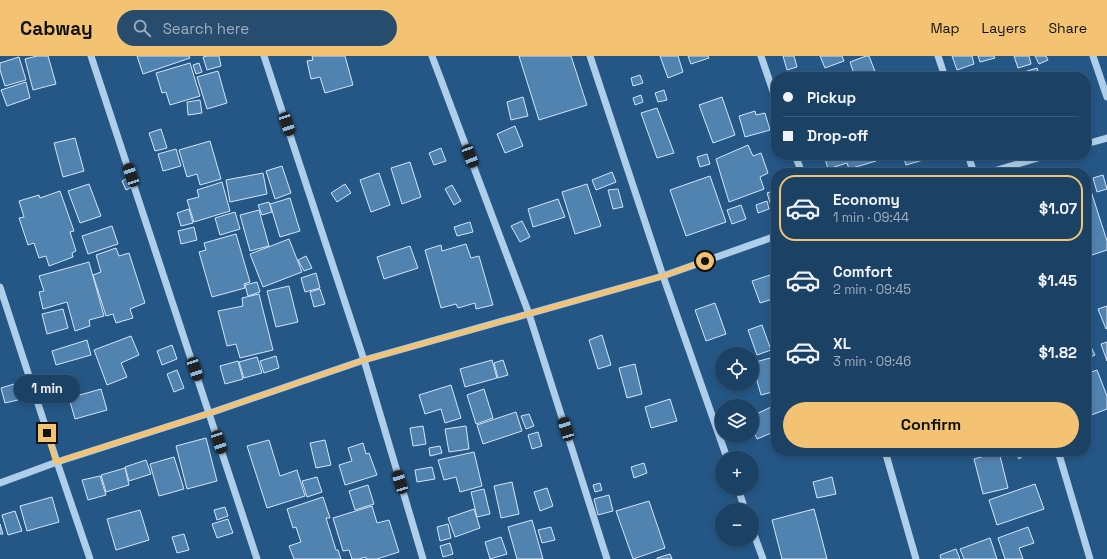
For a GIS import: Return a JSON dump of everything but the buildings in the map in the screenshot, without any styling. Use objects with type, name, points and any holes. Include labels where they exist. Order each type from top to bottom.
[{"type":"street","points":[[91,56],[258,559]]},
{"type":"street","points":[[264,56],[364,360],[423,559]]},
{"type":"street","points":[[432,56],[529,314],[607,559]]},
{"type":"street","points":[[590,56],[663,276],[725,451]]},
{"type":"street","points":[[761,56],[771,85]]},
{"type":"street","points":[[938,56],[943,72]]},
{"type":"street","points":[[1093,56],[1107,97]]},
{"type":"street","points":[[1091,143],[1107,138]]},
{"type":"street","points":[[1004,168],[1031,160]]},
{"type":"street","points":[[0,482],[56,462],[210,413],[364,360],[663,276],[771,238]]},
{"type":"street","points":[[0,287],[56,462],[90,559]]},
{"type":"street","points":[[886,456],[916,559]]},
{"type":"street","points":[[1059,456],[1090,559]]},
{"type":"street","points":[[759,547],[763,559]]},
{"type":"route","points":[[47,433],[56,462],[210,413],[364,360],[663,276],[705,261]]}]
